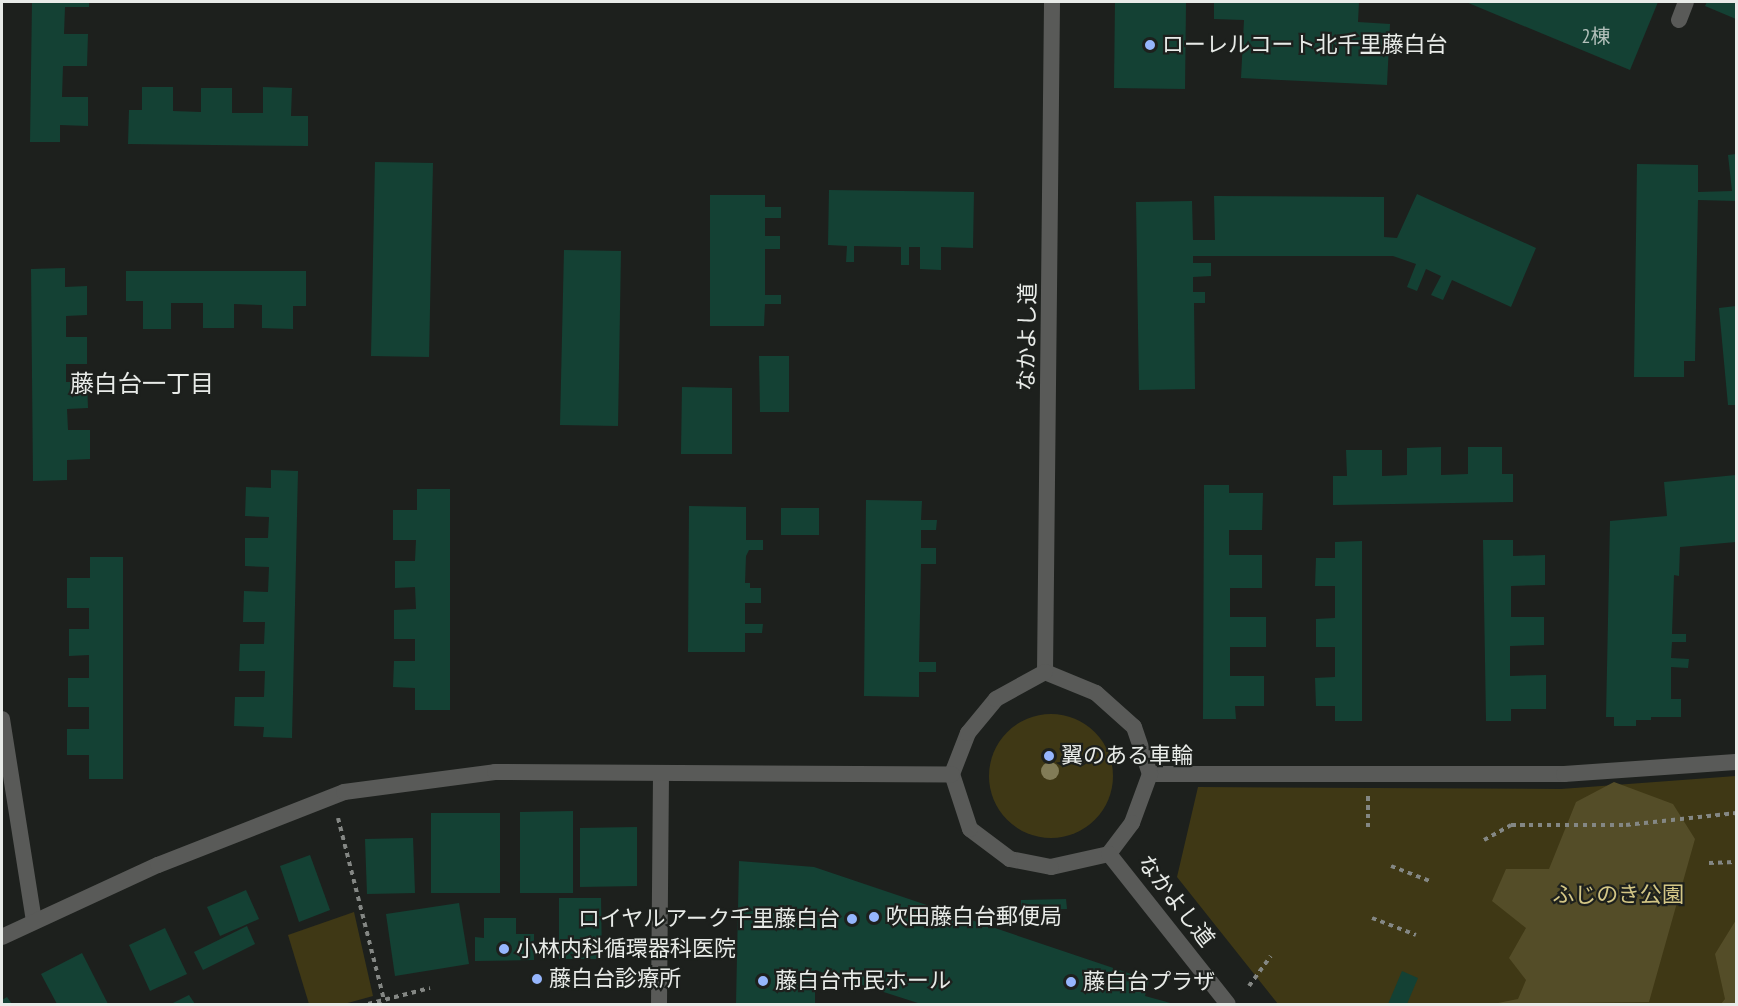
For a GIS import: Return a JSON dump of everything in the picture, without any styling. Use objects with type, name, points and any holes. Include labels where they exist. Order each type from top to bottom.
[{"type":"street","name":"なかよし道","points":[[1046,672],[1052,2]]},
{"type":"street","points":[[1678,20],[1686,2]]},
{"type":"street","points":[[1046,672],[1096,693],[1134,727],[1150,774],[1132,823],[1109,854],[1051,867],[1010,859],[970,829],[952,774],[968,733],[996,699],[1046,672]]},
{"type":"street","points":[[2,719],[34,920]]},
{"type":"street","points":[[1150,774],[1564,774],[1737,762]]},
{"type":"street","points":[[2,937],[34,920],[158,865],[344,792],[495,772],[952,774]]},
{"type":"street","points":[[659,1005],[661,773]]},
{"type":"street","name":"なかよし道","points":[[1109,854],[1228,1005]]},
{"type":"path","points":[[1367,774],[1368,827]]},
{"type":"path","points":[[1484,840],[1511,825],[1626,825],[1737,813]]},
{"type":"path","points":[[338,818],[384,1000]]},
{"type":"path","points":[[1709,863],[1737,862]]},
{"type":"path","points":[[1391,866],[1432,882]]},
{"type":"path","points":[[1372,918],[1416,934]]},
{"type":"path","points":[[1249,986],[1271,956]]},
{"type":"path","points":[[368,1005],[430,988]]},
{"type":"green space","points":[[1051,714],[1075,719],[1095,732],[1108,752],[1113,776],[1108,800],[1095,820],[1075,833],[1051,838],[1027,833],[1007,820],[994,800],[989,776],[994,752],[1007,732],[1027,719]]},
{"type":"green space","name":"ふじのき公園","points":[[1736,776],[1736,1004],[1278,1004],[1177,877],[1198,787],[1561,789]]},
{"type":"green space","points":[[1614,782],[1673,804],[1695,839],[1649,1002],[1493,1004],[1518,999],[1526,980],[1509,958],[1526,928],[1492,901],[1506,869],[1549,869],[1576,802]]},
{"type":"green space","points":[[354,912],[373,996],[344,1004],[309,1004],[288,935]]},
{"type":"green space","points":[[1736,920],[1736,1004],[1721,1004],[1725,999],[1715,954]]},
{"type":"building","points":[[32,2],[89,2],[89,7],[65,7],[64,34],[88,34],[87,66],[63,66],[62,97],[88,97],[88,126],[60,125],[60,142],[30,142]]},
{"type":"building","name":"ローレルコート北千里藤白台","points":[[1115,2],[1186,2],[1185,89],[1114,88]]},
{"type":"building","points":[[1214,2],[1359,2],[1358,22],[1390,24],[1387,85],[1241,78],[1244,20],[1214,19]]},
{"type":"building","points":[[1466,2],[1658,2],[1630,70]]},
{"type":"building","points":[[1707,2],[1736,2],[1736,19],[1705,6]]},
{"type":"building","points":[[142,87],[173,87],[173,111],[201,112],[201,88],[232,88],[232,113],[263,113],[263,87],[292,88],[291,116],[308,116],[308,146],[128,144],[129,110],[142,110]]},
{"type":"building","points":[[1736,154],[1736,201],[1698,200],[1695,361],[1684,361],[1684,377],[1634,377],[1637,164],[1698,165],[1698,192],[1732,191],[1728,155]]},
{"type":"building","points":[[375,162],[433,163],[429,357],[371,356]]},
{"type":"building","points":[[829,190],[974,192],[973,248],[941,247],[941,270],[920,269],[920,247],[909,247],[909,265],[901,265],[901,247],[854,246],[854,262],[846,262],[847,246],[828,245]]},
{"type":"building","points":[[1417,194],[1536,248],[1511,307],[1452,280],[1443,300],[1431,295],[1441,276],[1426,269],[1417,291],[1407,287],[1416,264],[1393,256],[1193,256],[1193,263],[1211,263],[1211,276],[1193,277],[1193,292],[1205,292],[1205,303],[1194,303],[1195,389],[1139,390],[1136,202],[1192,201],[1193,240],[1215,240],[1214,196],[1384,197],[1384,237],[1397,238]]},
{"type":"building","points":[[710,195],[765,195],[765,207],[781,207],[781,218],[765,218],[765,236],[780,236],[780,249],[765,249],[765,295],[781,295],[781,304],[765,304],[764,326],[710,326]]},
{"type":"building","points":[[564,250],[621,251],[618,426],[560,425]]},
{"type":"building","points":[[65,268],[65,287],[87,286],[87,315],[66,316],[66,337],[87,337],[87,364],[66,364],[66,382],[87,382],[88,408],[67,409],[68,430],[90,430],[90,459],[67,460],[67,480],[33,481],[31,269]]},
{"type":"building","points":[[126,271],[306,271],[306,306],[293,306],[293,329],[262,328],[262,305],[234,304],[234,328],[203,328],[203,303],[171,303],[171,329],[143,329],[143,301],[126,301]]},
{"type":"building","points":[[1736,306],[1736,405],[1728,405],[1719,308]]},
{"type":"building","points":[[759,356],[789,356],[789,412],[760,412]]},
{"type":"building","points":[[682,387],[732,388],[732,454],[681,454]]},
{"type":"building","points":[[1441,447],[1441,475],[1468,474],[1468,447],[1502,447],[1502,474],[1513,474],[1513,502],[1333,505],[1333,476],[1347,476],[1346,450],[1382,450],[1382,476],[1407,475],[1407,448]]},
{"type":"building","points":[[271,470],[298,471],[292,738],[263,737],[264,727],[234,726],[235,697],[264,697],[265,671],[239,671],[240,644],[264,644],[265,622],[243,622],[244,591],[268,592],[269,567],[245,566],[245,538],[268,538],[269,517],[245,516],[246,487],[271,488]]},
{"type":"building","points":[[1736,475],[1736,542],[1680,547],[1679,576],[1674,575],[1672,634],[1686,634],[1686,642],[1672,642],[1671,658],[1689,659],[1688,668],[1671,667],[1671,699],[1681,699],[1681,717],[1651,717],[1651,720],[1636,720],[1636,726],[1614,726],[1614,717],[1606,717],[1610,521],[1667,516],[1664,482]]},
{"type":"building","points":[[1204,485],[1229,485],[1229,493],[1263,493],[1262,530],[1229,530],[1229,555],[1262,555],[1262,588],[1230,588],[1230,617],[1266,617],[1266,647],[1230,647],[1230,676],[1264,676],[1264,706],[1235,706],[1236,719],[1203,719]]},
{"type":"building","points":[[417,489],[450,489],[450,710],[415,710],[415,688],[393,687],[394,661],[415,661],[415,639],[394,639],[394,610],[416,609],[415,587],[395,588],[395,561],[415,561],[416,540],[393,540],[393,510],[417,510]]},
{"type":"building","points":[[866,500],[922,501],[921,520],[937,520],[936,530],[921,530],[921,548],[936,548],[936,564],[921,564],[919,662],[936,662],[936,672],[919,672],[919,697],[864,696]]},
{"type":"building","points":[[689,506],[746,507],[746,540],[763,540],[763,550],[749,550],[746,556],[745,583],[750,583],[750,588],[761,588],[761,603],[745,603],[745,624],[763,624],[762,633],[745,633],[745,652],[688,652]]},
{"type":"building","points":[[781,508],[819,508],[819,535],[781,535]]},
{"type":"building","points":[[1483,540],[1513,540],[1513,556],[1545,555],[1545,585],[1511,586],[1511,617],[1544,617],[1544,645],[1510,646],[1510,676],[1546,675],[1546,709],[1511,709],[1511,721],[1486,721]]},
{"type":"building","points":[[1362,541],[1362,721],[1335,721],[1335,706],[1316,706],[1315,678],[1335,677],[1335,647],[1316,647],[1316,619],[1335,618],[1335,586],[1315,586],[1316,558],[1335,558],[1335,542]]},
{"type":"building","points":[[90,557],[123,557],[123,779],[89,779],[89,755],[67,755],[67,729],[89,729],[89,707],[68,707],[68,678],[89,678],[89,655],[69,656],[69,629],[89,629],[89,608],[67,608],[67,578],[90,578]]},
{"type":"building","points":[[573,811],[573,893],[520,893],[520,812]]},
{"type":"building","points":[[431,813],[500,813],[500,893],[431,893]]},
{"type":"building","points":[[637,827],[637,886],[580,887],[580,828]]},
{"type":"building","points":[[413,838],[415,893],[367,894],[365,839]]},
{"type":"building","points":[[310,855],[330,910],[299,922],[280,866]]},
{"type":"building","name":"ロイヤルアーク千里藤白台","points":[[739,861],[814,867],[1149,980],[1145,996],[1174,1004],[921,1004],[815,970],[815,1004],[736,1004]]},
{"type":"building","points":[[246,890],[259,919],[220,936],[207,907]]},
{"type":"building","points":[[559,898],[601,898],[602,959],[559,959]]},
{"type":"building","points":[[1066,899],[1067,909],[1021,910],[1021,900]]},
{"type":"building","points":[[459,903],[469,964],[395,976],[386,914]]},
{"type":"building","name":"小林内科循環器科医院","points":[[484,918],[516,918],[516,934],[534,934],[534,960],[475,961],[475,937],[484,938]]},
{"type":"building","points":[[247,926],[255,944],[203,970],[194,952]]},
{"type":"building","points":[[165,928],[187,974],[150,991],[129,945]]},
{"type":"building","points":[[82,953],[108,1004],[57,1004],[41,974]]},
{"type":"building","points":[[1402,971],[1418,978],[1407,1004],[1388,1004]]},
{"type":"building","points":[[189,995],[195,1004],[171,1004]]},
{"type":"building","points":[[7,997],[12,1004],[2,1004],[2,1000]]},
{"type":"place","name":"ローレルコート北千里藤白台","points":[[1150,45]]},
{"type":"place","name":"翼のある車輪","points":[[1049,756]]},
{"type":"place","name":"吹田藤白台郵便局","points":[[874,917]]},
{"type":"place","name":"ロイヤルアーク千里藤白台","points":[[852,919]]},
{"type":"place","name":"小林内科循環器科医院","points":[[504,949]]},
{"type":"place","name":"藤白台診療所","points":[[537,979]]},
{"type":"place","name":"藤白台市民ホール","points":[[763,981]]},
{"type":"place","name":"藤白台プラザ","points":[[1071,982]]},
{"type":"district","name":"藤白台一丁目","points":[[142,384]]}]
